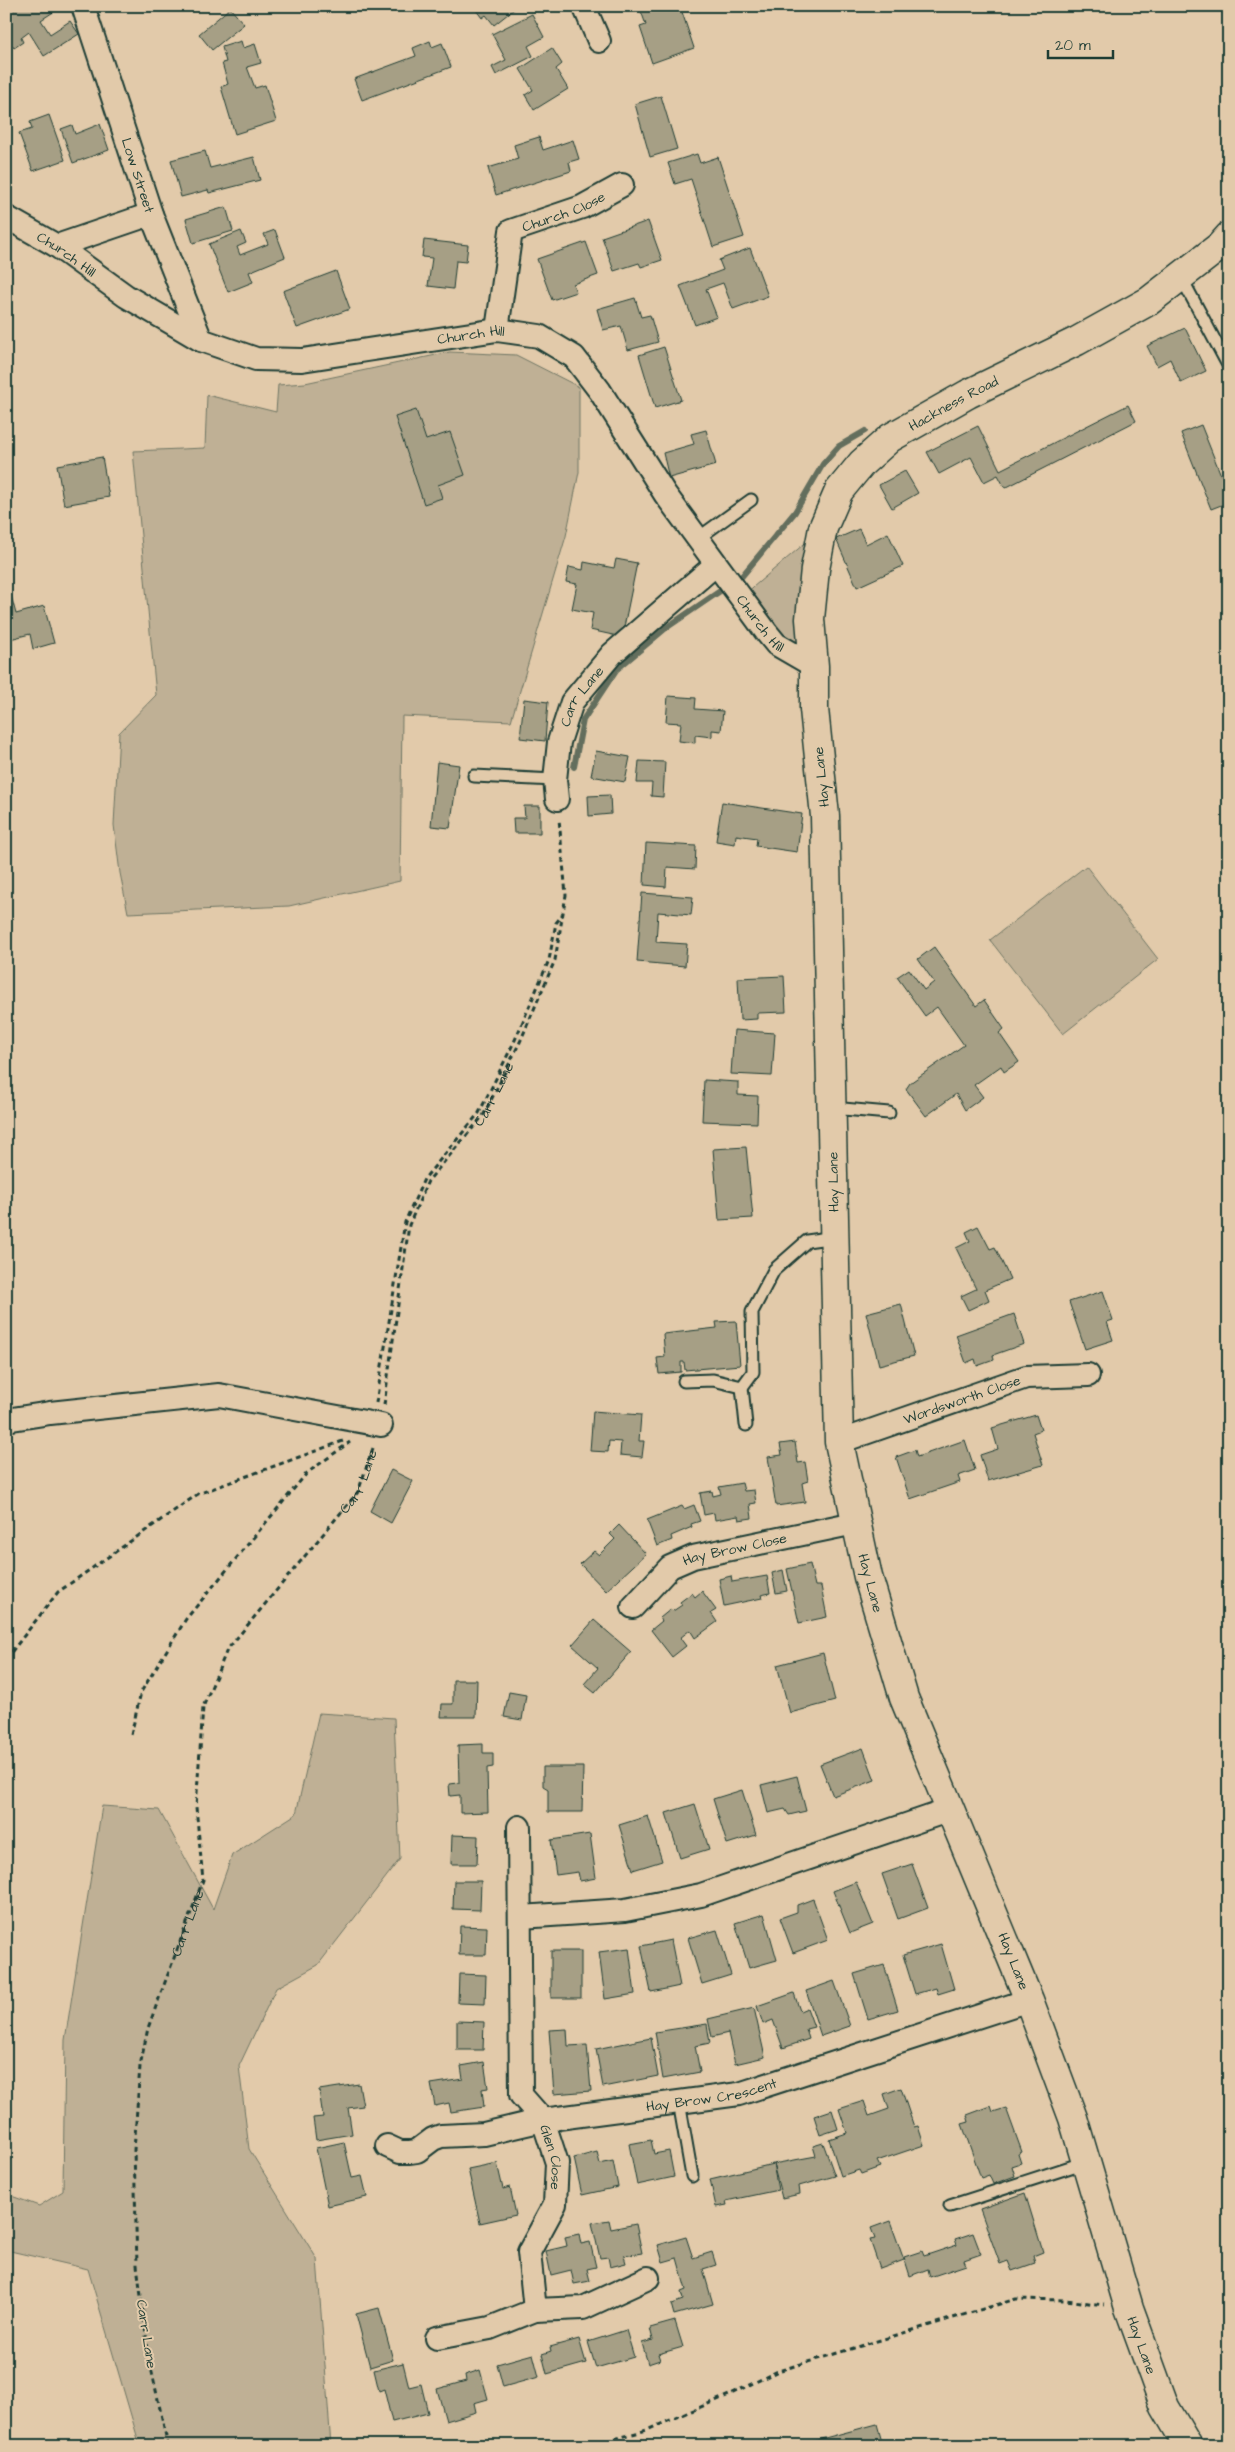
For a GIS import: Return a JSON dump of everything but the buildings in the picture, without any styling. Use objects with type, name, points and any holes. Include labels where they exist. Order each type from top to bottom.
[{"type":"street","name":"Low Street","points":[[83,6],[151,214],[201,340]]},
{"type":"street","points":[[584,6],[599,41]]},
{"type":"street","name":"Church Close","points":[[497,330],[511,231],[582,207],[622,185]]},
{"type":"street","points":[[57,246],[151,214]]},
{"type":"street","name":"Church Hill","points":[[6,217],[57,246],[126,296],[201,340],[256,359],[302,360],[497,330],[539,336],[574,357],[600,391],[630,442],[696,539],[776,644],[814,666]]},
{"type":"street","name":"Hackness Road","points":[[814,666],[810,619],[815,569],[822,528],[839,491],[862,463],[890,438],[915,423],[968,394],[1077,341],[1149,301],[1181,278],[1220,246],[1229,236]]},
{"type":"street","name":"Carr Lane","points":[[556,789],[559,742],[572,702],[612,654],[720,572]]},
{"type":"street","name":"Hay Lane","points":[[814,666],[814,709],[825,816],[839,1442],[855,1523],[868,1577],[904,1698],[950,1810],[990,1900],[1029,2000],[1073,2118],[1129,2308],[1165,2407],[1188,2446]]},
{"type":"street","name":"Wordsworth Close","points":[[839,1442],[1026,1377],[1088,1375]]},
{"type":"street","points":[[6,1420],[50,1413],[219,1395],[369,1427]]},
{"type":"street","name":"Hay Brow Close","points":[[633,1607],[670,1567],[693,1557],[855,1523]]},
{"type":"street","points":[[521,1917],[625,1910],[701,1895],[950,1810]]},
{"type":"street","name":"Glen Close","points":[[519,1827],[521,2094],[543,2120],[557,2163],[555,2204],[529,2252],[536,2310]]},
{"type":"street","name":"Hay Brow Crescent","points":[[387,2146],[400,2152],[417,2151],[433,2138],[441,2136],[484,2134],[543,2120],[739,2094],[1029,2000]]},
{"type":"street","points":[[437,2338],[490,2328],[536,2310],[584,2308],[648,2278]]},
{"type":"lane","points":[[1181,278],[1229,367]]},
{"type":"lane","points":[[696,539],[751,500]]},
{"type":"lane","points":[[474,776],[556,789]]},
{"type":"lane","points":[[832,1108],[888,1113]]},
{"type":"lane","points":[[746,1425],[742,1386],[754,1372],[752,1312],[774,1270],[807,1241],[834,1237]]},
{"type":"lane","points":[[684,1381],[713,1380],[742,1386]]},
{"type":"lane","points":[[679,2102],[692,2176]]},
{"type":"lane","points":[[950,2206],[1086,2162]]},
{"type":"path","name":"Carr Lane","points":[[168,2446],[149,2358],[137,2265],[134,2150],[140,2066],[148,2028],[203,1880],[196,1807],[203,1707],[227,1650],[358,1492],[409,1225],[428,1181],[483,1116],[520,1042],[555,960],[566,895],[556,789]]},
{"type":"path","points":[[131,1735],[141,1692],[186,1618],[247,1543],[308,1473],[369,1427],[405,1222],[424,1179],[479,1113],[515,1040],[549,960],[556,923],[563,914]]},
{"type":"path","points":[[6,1659],[58,1592],[198,1494],[369,1427]]},
{"type":"path","points":[[589,2446],[647,2430],[729,2395],[778,2371],[1016,2299],[1066,2300],[1129,2308]]},
{"type":"shaded area","points":[[450,352],[516,355],[579,387],[579,472],[566,536],[511,721],[402,716],[400,881],[289,906],[128,913],[120,873],[114,825],[119,733],[156,695],[133,451],[205,448],[207,395],[276,412],[278,385],[305,383]]},
{"type":"shaded area","points":[[823,528],[814,666],[740,598]]},
{"type":"shaded area","points":[[1086,866],[1158,959],[1063,1034],[990,940]]},
{"type":"shaded area","points":[[319,1713],[394,1718],[400,1859],[318,1965],[276,1988],[239,2066],[249,2149],[317,2259],[331,2446],[140,2446],[88,2269],[6,2250],[6,2194],[39,2206],[63,2191],[65,2040],[102,1806],[159,1810],[213,1909],[232,1855],[296,1814]]},
{"type":"waterway","points":[[574,767],[583,720],[616,670],[666,628],[742,576],[795,512],[823,464],[839,446],[865,431]]}]
